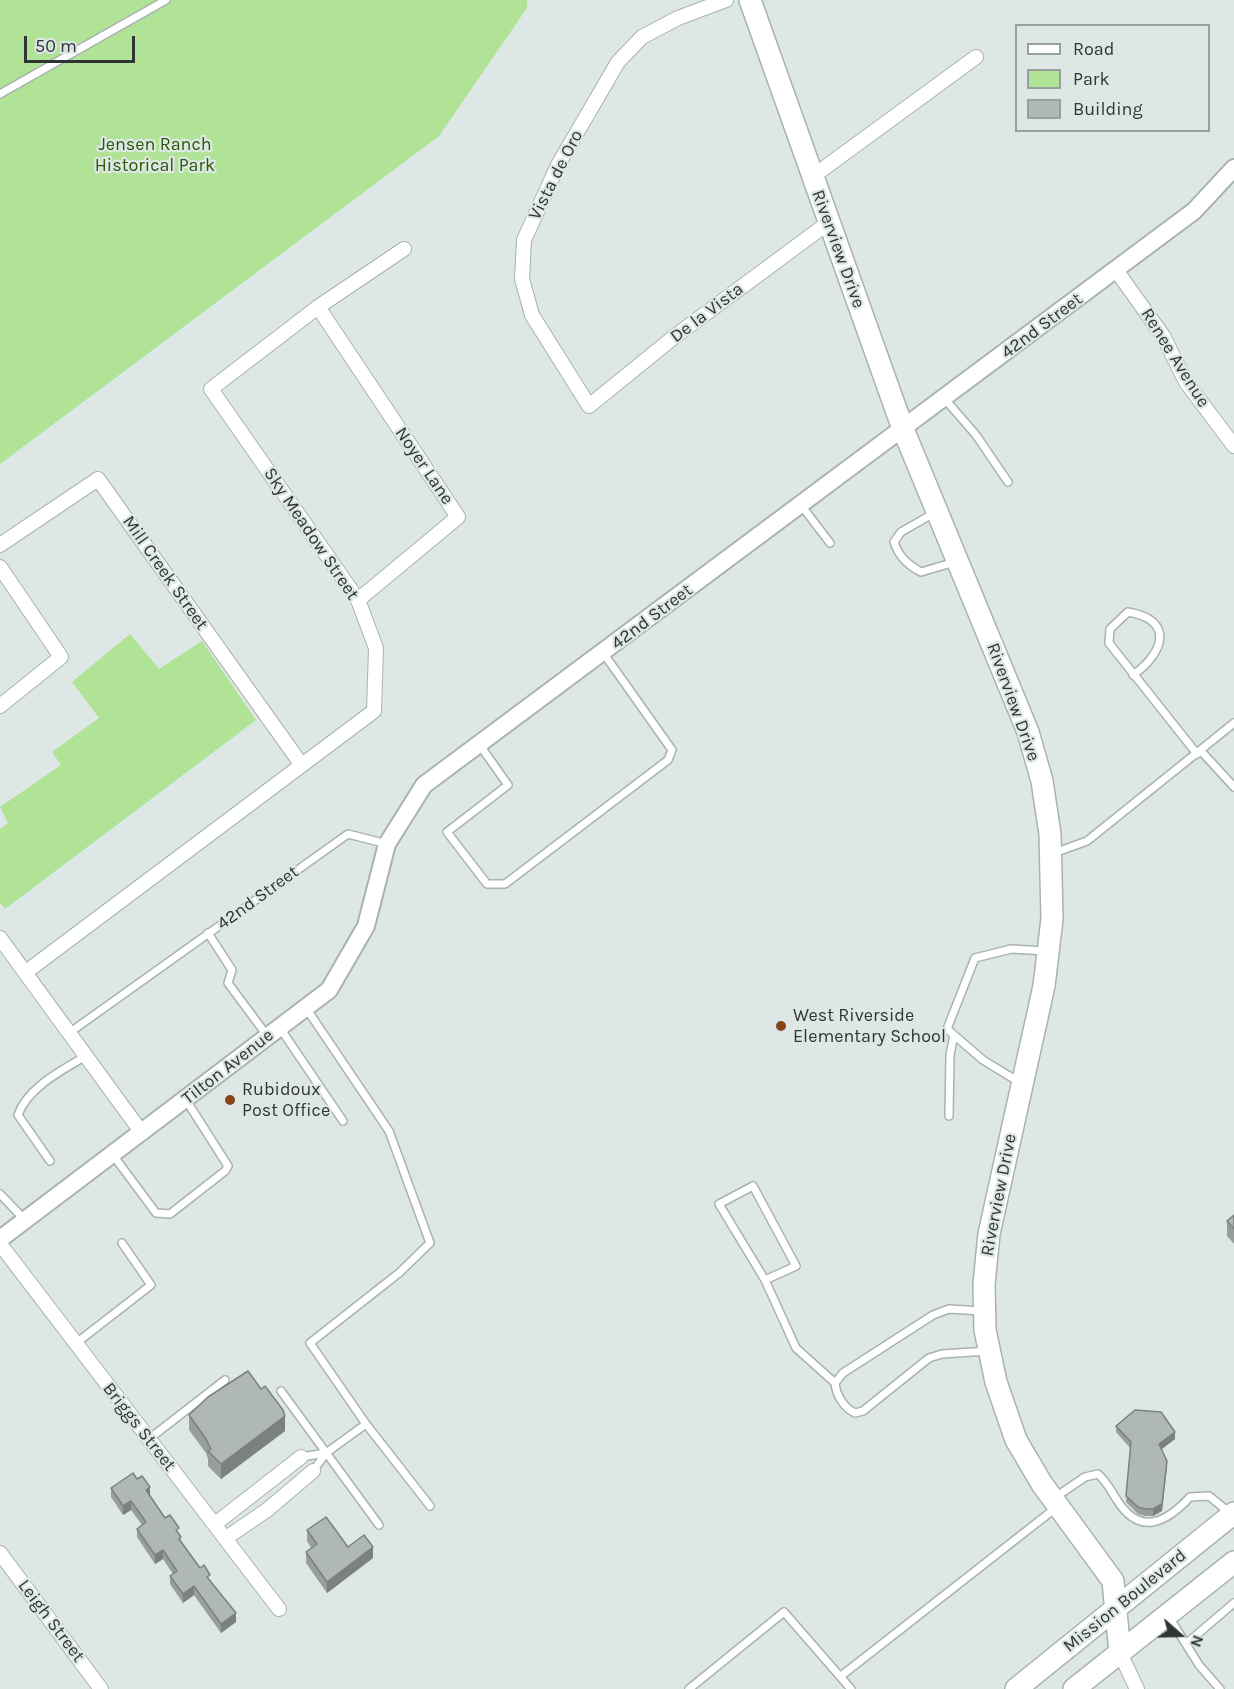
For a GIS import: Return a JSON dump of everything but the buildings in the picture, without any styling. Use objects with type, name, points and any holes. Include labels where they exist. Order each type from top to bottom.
[{"type":"main road","name":"Riverview Drive","points":[[750,0],[903,429],[1028,732],[1042,781],[1051,854],[1052,919],[1044,987],[989,1234],[984,1284],[985,1311],[996,1382],[1016,1440],[1056,1502],[1113,1581],[1120,1653]]},
{"type":"main road","name":"Mission Boulevard","points":[[1016,1689],[1233,1514]]},
{"type":"main road","name":"Mission Boulevard","points":[[1074,1689],[1234,1562]]},
{"type":"street","name":"Vista de Oro","points":[[589,406],[532,315],[522,279],[524,240],[558,165],[618,62],[642,37],[678,18],[726,0]]},
{"type":"street","points":[[812,177],[976,57]]},
{"type":"street","name":"42nd Street","points":[[387,844],[424,785],[604,654],[1194,211],[1234,168]]},
{"type":"street","name":"De la Vista","points":[[589,406],[674,337],[828,223]]},
{"type":"street","name":"Sky Meadow Street","points":[[26,972],[374,711],[376,648],[358,600],[211,389],[318,307],[404,249]]},
{"type":"street","name":"Renee Avenue","points":[[1116,270],[1163,336],[1186,382],[1234,446]]},
{"type":"street","name":"Noyer Lane","points":[[318,307],[458,517],[358,600]]},
{"type":"street","name":"Mill Creek Street","points":[[0,545],[98,479],[301,764]]},
{"type":"street","points":[[0,567],[61,657],[0,706]]},
{"type":"street","name":"Tilton Avenue","points":[[0,1239],[329,990],[366,926],[387,844]]},
{"type":"street","points":[[0,938],[142,1133]]},
{"type":"street","name":"Briggs Street","points":[[0,1244],[147,1440],[226,1538],[279,1609]]},
{"type":"street","points":[[214,1524],[302,1457]]},
{"type":"street","points":[[226,1538],[313,1471]]},
{"type":"street","points":[[273,1479],[284,1495]]},
{"type":"street","name":"Leigh Street","points":[[0,1552],[101,1689]]},
{"type":"street","name":"Riverview Drive","points":[[1120,1653],[1137,1689]]},
{"type":"lane","points":[[0,94],[166,0]]},
{"type":"lane","points":[[944,398],[976,435],[1008,482]]},
{"type":"lane","points":[[801,504],[830,543]]},
{"type":"lane","points":[[937,511],[901,532],[894,542],[898,553],[910,566],[921,572],[958,561]]},
{"type":"lane","points":[[1133,675],[1151,662],[1159,648],[1160,636],[1156,625],[1145,615],[1128,612],[1110,629],[1108,643],[1133,675],[1199,752],[1234,787]]},
{"type":"lane","points":[[479,744],[508,785],[447,832],[487,884],[505,884],[668,760],[672,750],[604,654]]},
{"type":"lane","points":[[1051,854],[1087,841],[1234,723]]},
{"type":"lane","name":"42nd Street","points":[[69,1033],[348,834],[387,844]]},
{"type":"lane","points":[[208,933],[232,970],[228,983],[274,1032],[343,1121]]},
{"type":"lane","points":[[1022,1084],[983,1060],[947,1029],[975,958],[1011,949],[1048,951]]},
{"type":"lane","points":[[306,1008],[388,1131],[430,1243],[399,1273],[310,1343],[366,1424],[430,1506]]},
{"type":"lane","points":[[949,1116],[950,1055],[954,1035]]},
{"type":"lane","points":[[50,1161],[18,1115],[22,1103],[56,1074],[86,1056]]},
{"type":"lane","points":[[113,1155],[156,1213],[170,1214],[225,1171],[228,1166],[186,1100]]},
{"type":"lane","points":[[765,1280],[796,1266],[753,1186],[719,1204],[765,1280],[796,1347],[835,1383],[836,1392],[849,1410],[855,1413],[863,1411],[929,1358],[942,1354],[990,1351]]},
{"type":"lane","points":[[0,1194],[25,1220]]},
{"type":"lane","points":[[75,1344],[151,1285],[122,1243]]},
{"type":"lane","points":[[835,1383],[843,1373],[933,1315],[950,1309],[985,1311]]},
{"type":"lane","points":[[147,1440],[225,1380]]},
{"type":"lane","points":[[281,1391],[379,1526]]},
{"type":"lane","points":[[313,1471],[326,1453],[366,1424]]},
{"type":"lane","points":[[302,1457],[326,1453]]},
{"type":"lane","points":[[841,1676],[1085,1477],[1098,1474],[1109,1483],[1117,1501],[1133,1518],[1156,1523],[1174,1515],[1190,1497],[1209,1496],[1233,1514]]},
{"type":"lane","points":[[1187,1643],[1234,1603]]},
{"type":"lane","points":[[689,1689],[784,1612],[851,1689]]},
{"type":"lane","points":[[1167,1615],[1199,1665],[1220,1689]]},
{"type":"green space","name":"Jensen Ranch Historical Park","points":[[0,0],[527,0],[527,8],[439,136],[0,464]]},
{"type":"green space","points":[[130,634],[159,669],[202,641],[256,720],[5,909],[0,903],[0,829],[8,823],[0,807],[61,765],[52,752],[99,718],[72,682]]},
{"type":"place","name":"West Riverside Elementary School","points":[[781,1026]]},
{"type":"place","name":"Rubidoux Post Office","points":[[230,1100]]}]
